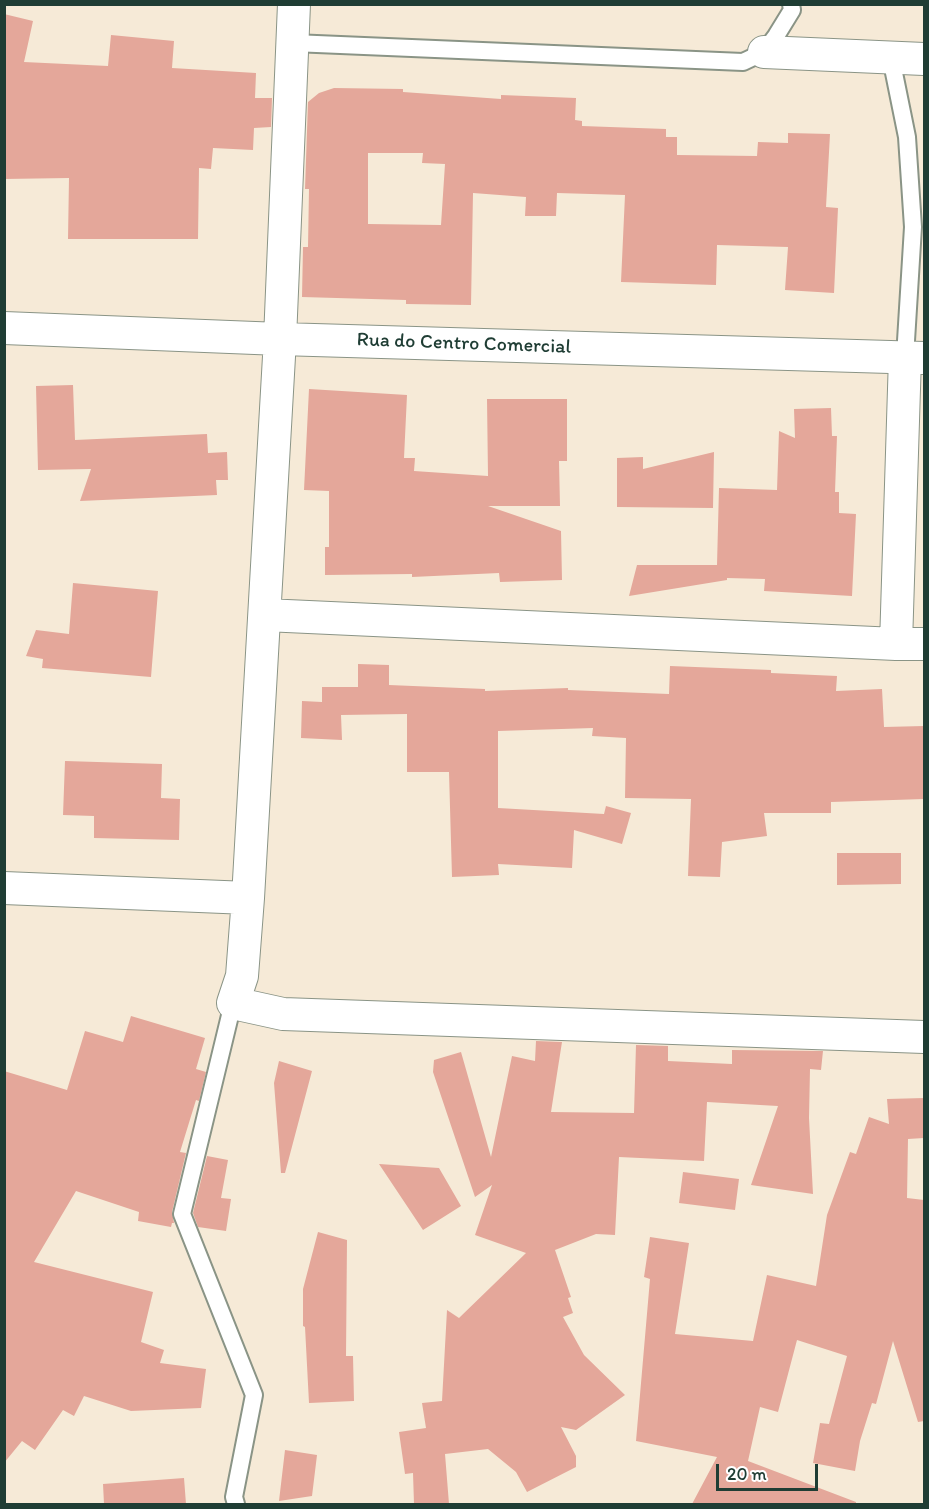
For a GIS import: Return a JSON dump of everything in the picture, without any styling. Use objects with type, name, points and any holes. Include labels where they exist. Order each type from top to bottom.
[{"type":"street","points":[[294,4],[280,339],[248,898],[242,976],[233,1003],[282,1014],[924,1037]]},
{"type":"street","points":[[764,52],[924,59]]},
{"type":"street","name":"Rua do Centro Comercial","points":[[4,328],[280,339],[915,357]]},
{"type":"street","points":[[265,615],[910,644],[915,357]]},
{"type":"street","points":[[4,888],[248,898]]},
{"type":"lane","points":[[293,43],[743,62],[764,52],[777,36],[792,10],[791,4]]},
{"type":"lane","points":[[891,58],[907,137],[913,227],[915,357]]},
{"type":"lane","points":[[233,1003],[182,1214],[254,1395],[234,1497],[236,1504]]},
{"type":"building","points":[[4,14],[33,21],[24,62],[108,66],[111,35],[174,41],[172,68],[256,73],[255,98],[272,98],[271,127],[254,128],[253,150],[213,148],[211,169],[199,168],[198,239],[68,239],[69,178],[4,179]]},
{"type":"building","points":[[334,88],[403,89],[403,92],[501,99],[501,95],[576,98],[575,120],[582,121],[582,126],[666,129],[666,137],[677,137],[677,155],[757,156],[758,142],[788,143],[788,133],[830,134],[826,207],[838,208],[834,293],[785,290],[788,247],[717,245],[716,285],[621,282],[625,195],[557,193],[556,216],[525,216],[526,197],[473,193],[471,305],[406,304],[406,300],[302,297],[303,247],[308,247],[309,189],[305,189],[308,102],[319,93]],"holes":[[[368,153],[423,153],[422,163],[445,164],[441,225],[368,224]]]},
{"type":"building","points":[[73,385],[75,440],[207,434],[208,453],[227,452],[228,480],[216,480],[217,495],[80,501],[91,469],[38,470],[36,386]]},
{"type":"building","points":[[309,389],[407,395],[404,458],[415,458],[414,471],[488,476],[487,399],[567,399],[567,461],[559,461],[560,506],[488,506],[561,531],[562,580],[500,582],[499,573],[412,577],[412,574],[325,575],[325,547],[329,547],[329,491],[304,490]]},
{"type":"building","points":[[831,408],[832,436],[837,436],[835,492],[839,492],[839,513],[856,514],[852,596],[764,591],[765,579],[727,578],[727,580],[629,596],[637,565],[717,565],[719,488],[777,490],[779,431],[795,438],[794,409]]},
{"type":"building","points":[[714,452],[713,508],[617,507],[617,458],[643,457],[643,469]]},
{"type":"building","points":[[73,583],[158,591],[151,677],[42,668],[43,659],[26,656],[36,630],[69,634]]},
{"type":"building","points":[[358,664],[389,665],[389,685],[485,689],[485,691],[568,688],[568,690],[669,694],[670,666],[771,670],[771,673],[837,676],[836,691],[882,689],[884,727],[924,726],[924,799],[831,802],[831,813],[764,813],[767,836],[722,842],[720,877],[688,876],[691,799],[625,798],[626,738],[592,736],[593,728],[498,731],[498,808],[604,814],[606,806],[631,813],[622,844],[574,830],[572,868],[498,864],[499,875],[452,877],[449,772],[407,772],[407,714],[341,715],[342,740],[301,738],[302,701],[322,702],[322,687],[358,687]]},
{"type":"building","points":[[65,761],[162,764],[161,798],[180,799],[179,840],[94,838],[94,816],[63,815]]},
{"type":"building","points":[[837,853],[901,853],[901,884],[837,885]]},
{"type":"building","points":[[131,1016],[205,1038],[196,1069],[206,1072],[199,1101],[196,1100],[180,1152],[186,1153],[172,1212],[174,1223],[171,1227],[138,1221],[139,1212],[76,1191],[34,1262],[153,1292],[141,1342],[164,1350],[160,1363],[206,1369],[201,1408],[131,1411],[84,1396],[74,1416],[63,1410],[35,1450],[22,1441],[4,1463],[4,1071],[67,1090],[85,1031],[123,1042]]},
{"type":"building","points":[[536,1041],[562,1042],[551,1112],[634,1113],[636,1045],[668,1046],[668,1061],[732,1064],[732,1050],[823,1051],[821,1070],[810,1069],[809,1118],[813,1194],[751,1185],[778,1106],[707,1102],[704,1161],[619,1157],[615,1235],[596,1234],[555,1250],[571,1297],[568,1298],[573,1313],[563,1317],[584,1355],[625,1395],[576,1430],[561,1427],[576,1456],[576,1467],[527,1492],[516,1472],[488,1449],[445,1454],[449,1504],[414,1504],[413,1473],[405,1474],[399,1432],[426,1428],[422,1403],[442,1401],[447,1310],[459,1318],[526,1253],[475,1235],[492,1185],[475,1197],[433,1072],[434,1060],[461,1052],[491,1157],[512,1056],[535,1061]]},
{"type":"building","points":[[279,1061],[312,1071],[285,1173],[281,1173],[274,1083]]},
{"type":"building","points":[[924,1098],[924,1138],[908,1139],[907,1198],[924,1200],[924,1421],[918,1422],[893,1341],[876,1404],[872,1403],[860,1441],[855,1471],[813,1463],[820,1423],[829,1424],[847,1356],[797,1340],[778,1412],[760,1407],[748,1461],[856,1502],[856,1504],[692,1504],[717,1457],[636,1441],[650,1279],[644,1277],[650,1237],[689,1243],[675,1334],[753,1341],[767,1275],[816,1286],[827,1215],[850,1152],[856,1154],[869,1117],[889,1124],[887,1099]]},
{"type":"building","points":[[207,1156],[228,1160],[221,1198],[231,1199],[226,1231],[198,1227],[193,1213]]},
{"type":"building","points":[[379,1164],[439,1168],[461,1206],[423,1230]]},
{"type":"building","points":[[683,1172],[739,1179],[735,1210],[679,1203]]},
{"type":"building","points":[[318,1232],[347,1240],[346,1356],[353,1356],[354,1401],[309,1403],[305,1327],[303,1326],[303,1289]]},
{"type":"building","points":[[285,1450],[317,1455],[312,1496],[279,1501]]},
{"type":"building","points":[[184,1478],[186,1504],[104,1504],[103,1484]]}]
